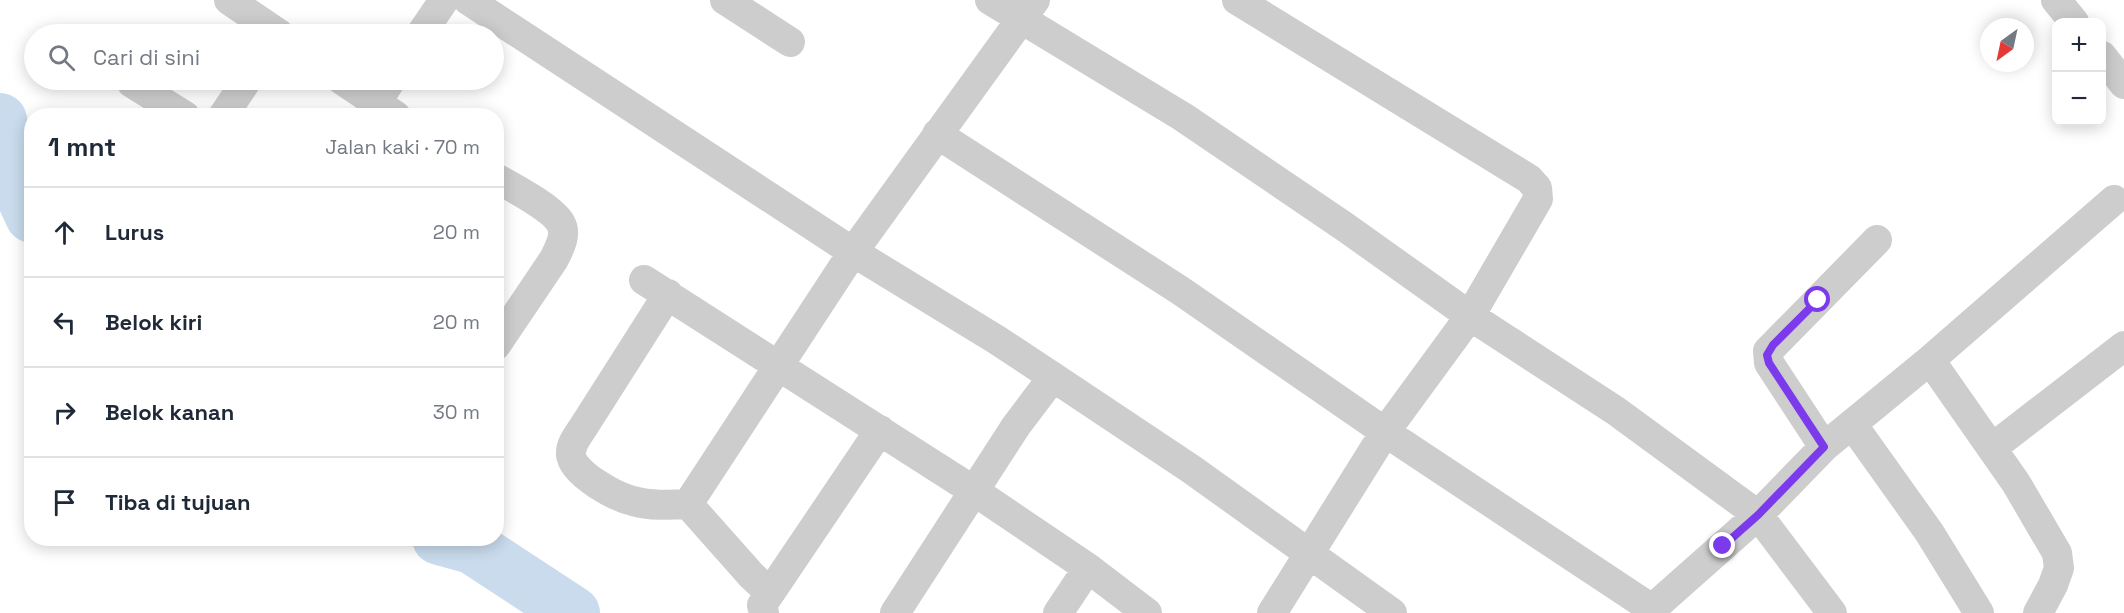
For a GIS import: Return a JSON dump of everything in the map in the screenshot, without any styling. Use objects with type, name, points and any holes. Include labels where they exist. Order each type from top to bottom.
[{"type":"street","points":[[229,0],[264,24]]},
{"type":"street","points":[[428,24],[444,0]]},
{"type":"street","points":[[468,0],[853,252],[1053,377],[1191,470],[1392,613]]},
{"type":"street","points":[[725,0],[790,42]]},
{"type":"street","points":[[990,0],[1028,10],[1345,227],[1470,316],[1616,411],[1758,515],[1832,613]]},
{"type":"street","points":[[1237,0],[1520,173],[1537,188],[1538,199],[1470,316],[1385,432],[1272,613]]},
{"type":"street","points":[[2056,0],[2071,18]]},
{"type":"street","points":[[688,504],[853,252],[1028,10]]},
{"type":"street","points":[[2106,61],[2124,84]]},
{"type":"street","points":[[143,90],[172,108]]},
{"type":"street","points":[[228,108],[240,90]]},
{"type":"street","points":[[360,90],[383,103]]},
{"type":"street","points":[[937,134],[1181,291],[1385,432],[1653,611],[1758,515],[1824,447],[1930,360],[2115,200]]},
{"type":"street","points":[[504,183],[553,214],[562,225],[563,234],[554,259],[504,333]]},
{"type":"street","points":[[1824,447],[1769,363],[1768,351],[1877,240]]},
{"type":"street","points":[[688,504],[662,505],[632,501],[596,483],[578,469],[571,455],[572,446],[656,287],[974,491],[1088,568],[1147,613]]},
{"type":"street","points":[[1992,448],[2124,346]]},
{"type":"street","points":[[1930,360],[2016,483],[2057,553],[2059,568],[2038,613]]},
{"type":"street","points":[[895,613],[1016,426],[1053,377]]},
{"type":"street","points":[[1852,424],[1929,532],[1979,613]]},
{"type":"street","points":[[688,504],[751,575],[767,603],[880,430]]},
{"type":"street","points":[[1058,613],[1088,568]]},
{"type":"waterway","points":[[0,120],[10,168],[24,199]]},
{"type":"waterway","points":[[468,546],[573,613]]},
{"type":"route","points":[[1723,546],[1758,515],[1824,447],[1769,363],[1767,355],[1773,345],[1818,300]]}]
